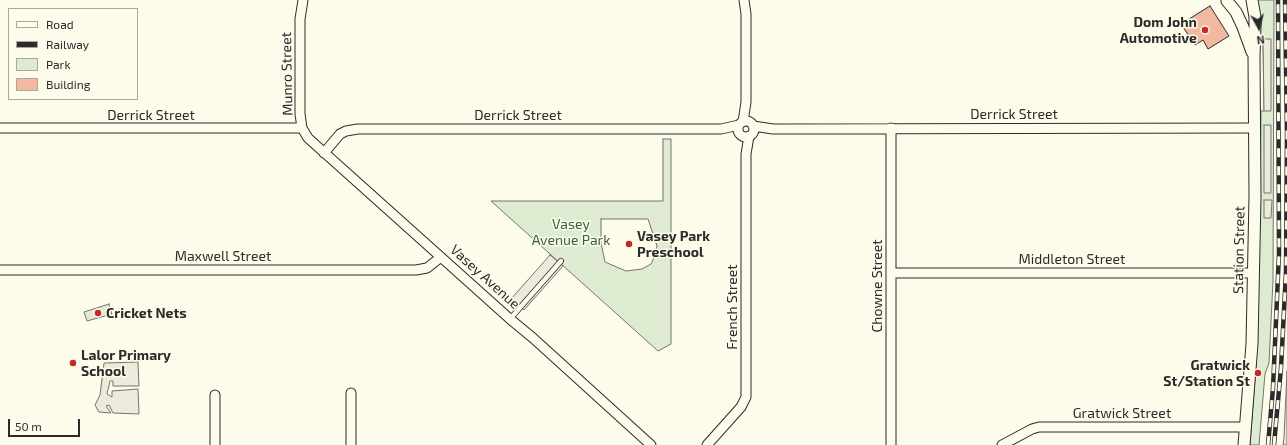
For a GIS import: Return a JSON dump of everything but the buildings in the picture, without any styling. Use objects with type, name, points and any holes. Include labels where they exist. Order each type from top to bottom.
[{"type":"street","name":"Munro Street","points":[[297,0],[300,19],[300,114],[302,128]]},
{"type":"street","name":"Munro Street","points":[[300,19],[303,0]]},
{"type":"street","name":"French Street","points":[[707,445],[741,407],[746,397],[746,14],[744,0]]},
{"type":"street","name":"French Street","points":[[746,14],[749,0]]},
{"type":"street","points":[[1227,0],[1238,0]]},
{"type":"street","name":"Station Street","points":[[1227,0],[1236,12],[1254,56]]},
{"type":"street","name":"Station Street","points":[[1244,445],[1252,344],[1254,273],[1255,17],[1252,0]]},
{"type":"street","name":"Derrick Street","points":[[0,128],[302,128]]},
{"type":"street","name":"Vasey Avenue","points":[[302,128],[308,138],[324,153],[652,445]]},
{"type":"street","name":"Chowne Street","points":[[891,128],[891,445]]},
{"type":"street","name":"Derrick Street","points":[[324,153],[340,134],[350,129],[1255,128]]},
{"type":"street","name":"Maxwell Street","points":[[0,270],[416,270],[427,268],[441,257]]},
{"type":"street","name":"Middleton Street","points":[[891,273],[1254,273]]},
{"type":"street","points":[[351,393],[351,445]]},
{"type":"street","points":[[215,395],[215,445]]},
{"type":"street","name":"Gratwick Street","points":[[1002,445],[1032,429],[1039,427],[1246,427]]},
{"type":"lane","points":[[510,319],[561,261]]},
{"type":"green space","points":[[1256,0],[1274,0],[1273,281],[1269,363],[1265,374],[1259,445],[1250,445],[1256,366],[1261,111],[1264,111],[1263,39],[1259,39]]},
{"type":"green space","name":"Vasey Avenue Park","points":[[663,139],[671,139],[671,344],[658,351],[491,201],[663,201]],"holes":[[[601,219],[648,219],[657,246],[651,264],[642,269],[626,271],[605,262],[601,243]]]},
{"type":"green space","name":"Cricket Nets","points":[[109,304],[112,314],[87,321],[84,312]]},
{"type":"green space","points":[[1287,371],[1287,445],[1283,445],[1284,437]]},
{"type":"shaded area","points":[[1263,39],[1271,39],[1271,111],[1264,111]]},
{"type":"shaded area","points":[[1264,125],[1271,125],[1271,193],[1264,193]]},
{"type":"shaded area","points":[[1264,200],[1272,200],[1271,218],[1264,218]]},
{"type":"shaded area","points":[[550,255],[563,266],[524,310],[511,299]]},
{"type":"shaded area","points":[[138,362],[139,386],[113,386],[113,381],[110,381],[107,394],[112,397],[112,391],[138,389],[139,414],[113,413],[109,405],[106,406],[111,413],[99,412],[95,405],[100,395],[104,363]]},
{"type":"railway","points":[[1268,445],[1273,388],[1279,253],[1278,0]]},
{"type":"railway","points":[[1274,445],[1281,368],[1286,272],[1287,135],[1285,0]]},
{"type":"place","name":"Dom John Automotive","points":[[1205,30]]},
{"type":"place","name":"Vasey Park Preschool","points":[[629,244]]},
{"type":"place","name":"Cricket Nets","points":[[98,313]]},
{"type":"place","name":"Lalor Primary School","points":[[73,363]]},
{"type":"place","name":"Gratwick St/Station St","points":[[1258,373]]}]
